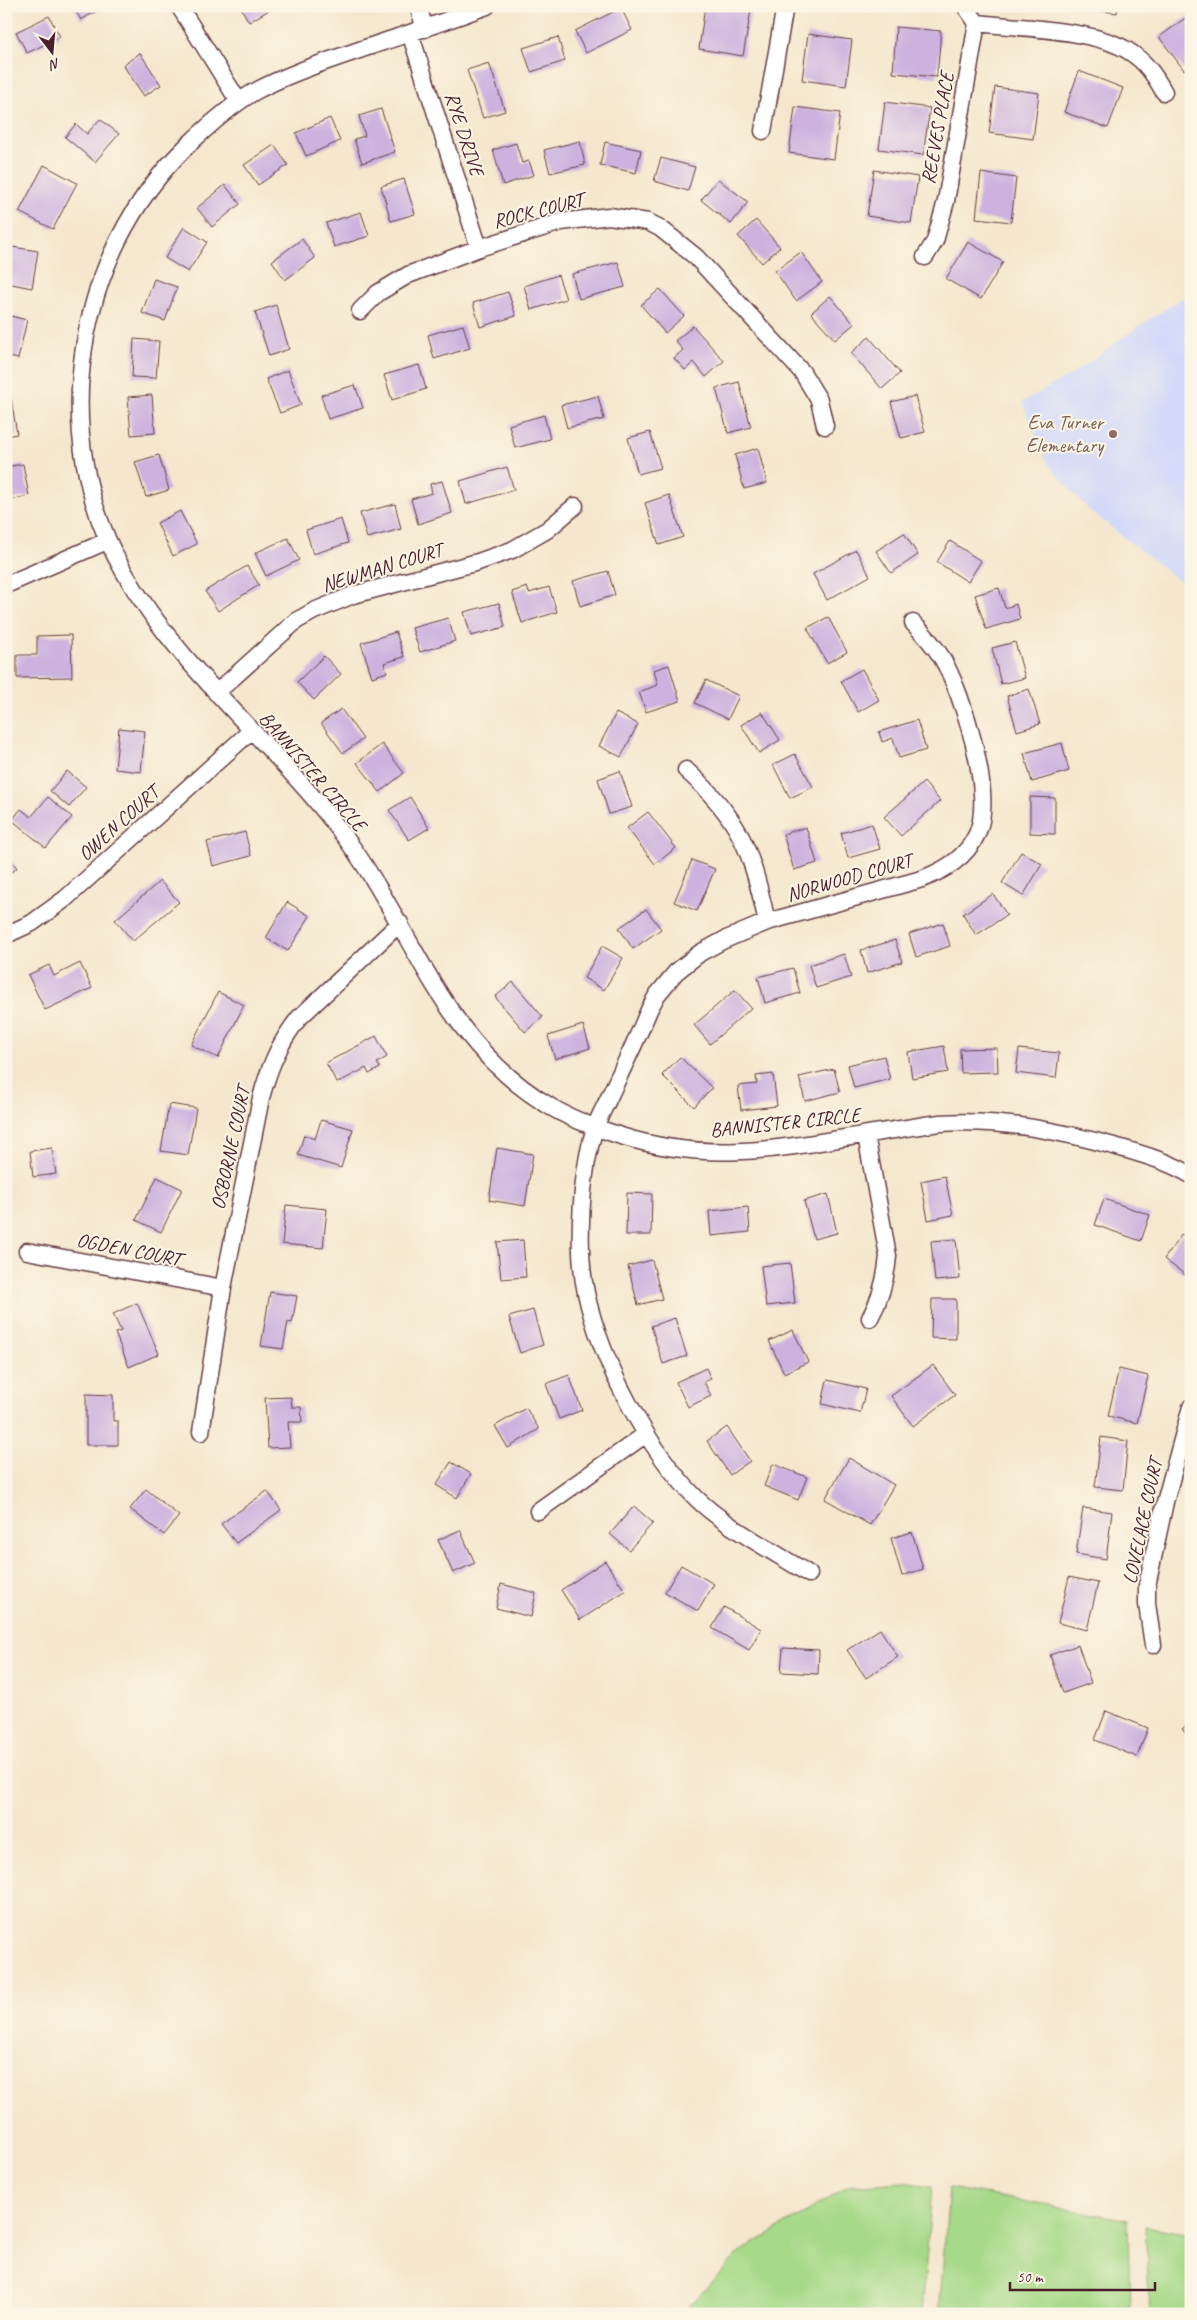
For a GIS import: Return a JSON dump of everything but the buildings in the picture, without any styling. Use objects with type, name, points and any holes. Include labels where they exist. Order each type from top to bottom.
[{"type":"street","points":[[179,6],[239,102]]},
{"type":"street","name":"RYE DRIVE","points":[[418,6],[418,31],[479,248]]},
{"type":"street","name":"BANNISTER CIRCLE","points":[[487,6],[308,68],[257,90],[200,133],[168,164],[127,221],[110,257],[93,304],[84,345],[79,400],[81,442],[93,503],[107,540],[147,609],[216,693],[281,762],[340,830],[400,922],[420,963],[444,1003],[467,1035],[494,1064],[522,1088],[554,1110],[595,1128],[664,1147],[707,1153],[765,1150],[940,1124],[1028,1126],[1092,1140],[1150,1156],[1191,1175]]},
{"type":"street","points":[[763,131],[785,6]]},
{"type":"street","points":[[966,6],[977,23],[1069,33],[1119,46],[1148,67],[1164,92]]},
{"type":"street","name":"REEVES PLACE","points":[[925,257],[936,241],[946,201],[977,23]]},
{"type":"street","name":"ROCK COURT","points":[[360,311],[389,284],[408,274],[479,248],[561,222],[583,218],[621,217],[648,222],[660,228],[696,257],[802,372],[819,400],[825,426]]},
{"type":"street","name":"NEWMAN COURT","points":[[216,693],[296,621],[314,611],[353,595],[478,562],[512,550],[547,530],[575,506]]},
{"type":"street","points":[[6,585],[107,540]]},
{"type":"street","name":"NORWOOD COURT","points":[[809,1574],[725,1521],[696,1498],[646,1434],[629,1403],[604,1348],[586,1292],[581,1247],[581,1207],[595,1128],[648,1010],[666,982],[676,972],[700,953],[767,922],[913,882],[937,873],[958,859],[977,834],[982,818],[981,774],[954,682],[933,644],[912,623]]},
{"type":"street","name":"OWEN COURT","points":[[6,935],[32,923],[64,899],[251,732]]},
{"type":"street","points":[[686,770],[707,789],[728,814],[742,836],[751,858],[767,922]]},
{"type":"street","name":"OSBORNE COURT","points":[[201,1432],[223,1288],[261,1098],[277,1050],[299,1018],[400,922]]},
{"type":"street","points":[[866,1135],[888,1256],[880,1300],[870,1318]]},
{"type":"street","name":"OGDEN COURT","points":[[27,1251],[223,1288]]},
{"type":"street","name":"LOVELACE COURT","points":[[1153,1645],[1147,1604],[1147,1586],[1165,1502],[1191,1407]]},
{"type":"street","points":[[538,1511],[646,1434]]},
{"type":"shaded area","name":"Eva Turner Elementary","points":[[1191,293],[1191,590],[1089,510],[1049,466],[1022,402],[1071,375],[1139,326]]},
{"type":"green space","points":[[902,2182],[932,2186],[922,2314],[682,2314],[741,2251],[849,2186]]},
{"type":"green space","points":[[949,2188],[1128,2220],[1130,2314],[939,2314]]},
{"type":"green space","points":[[1145,2226],[1191,2234],[1191,2314],[1150,2314]]},
{"type":"place","name":"Eva Turner Elementary","points":[[1113,434]]}]
